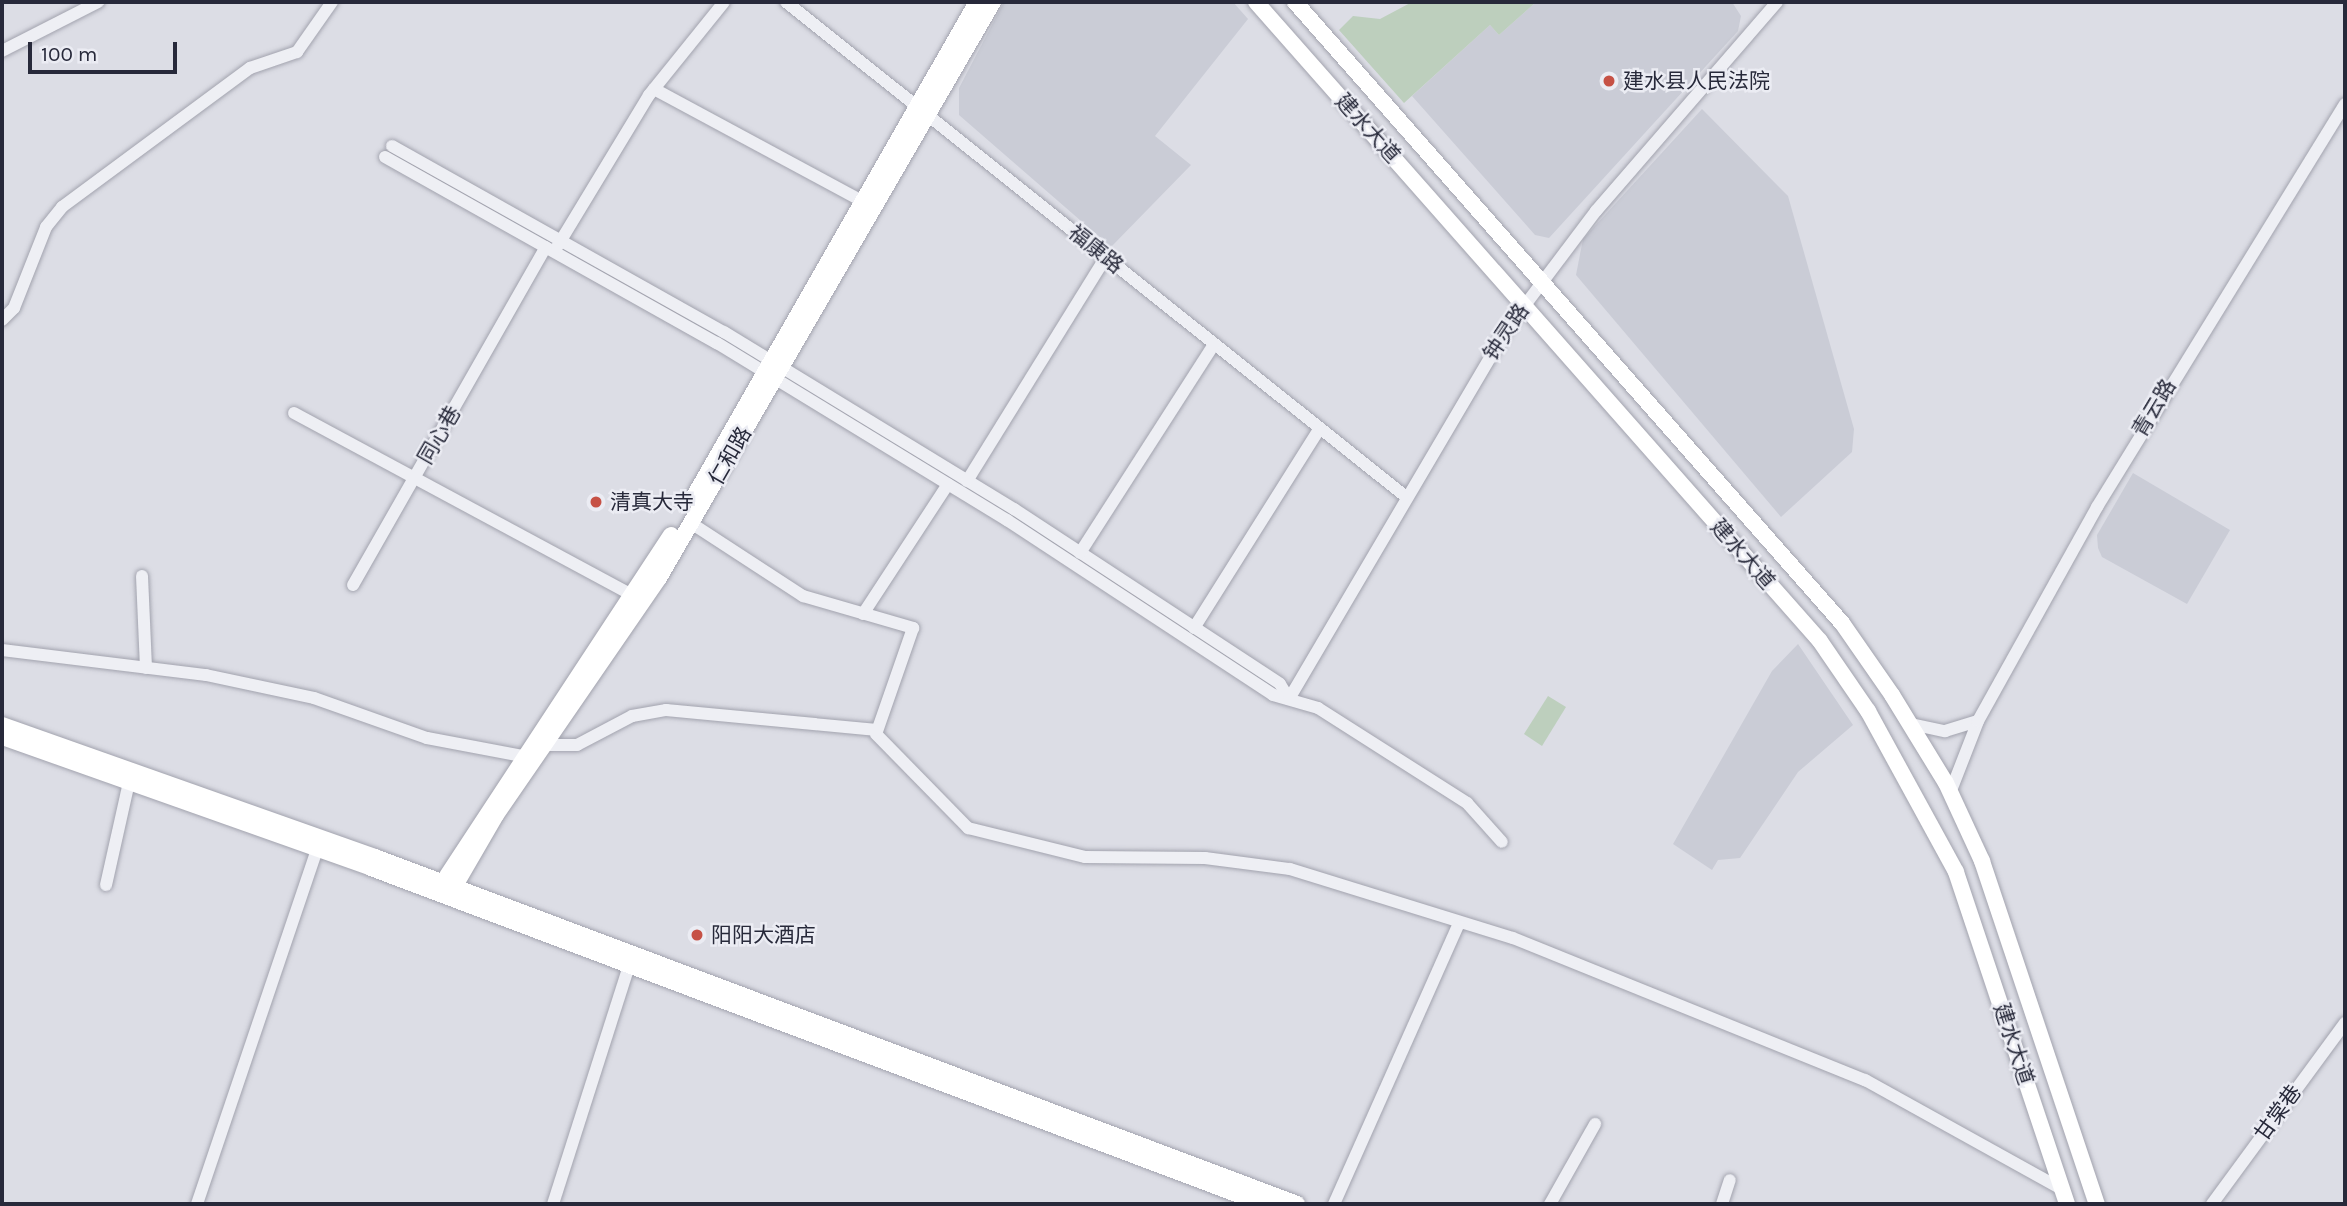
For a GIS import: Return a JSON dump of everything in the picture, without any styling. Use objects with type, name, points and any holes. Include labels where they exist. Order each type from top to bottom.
[{"type":"main road","name":"仁和路","points":[[446,891],[522,756],[634,596],[773,370],[922,111],[977,2]]},
{"type":"main road","name":"仁和路","points":[[446,891],[691,523],[862,201],[993,2]]},
{"type":"main road","name":"建水大道","points":[[1256,2],[1820,641],[1898,758],[1965,895],[2064,1196]]},
{"type":"main road","name":"建水大道","points":[[1295,2],[1842,623],[1911,724],[1950,793],[1992,885],[2097,1204]]},
{"type":"main road","points":[[2,725],[1168,1162],[1263,1204]]},
{"type":"main road","points":[[2,737],[129,782],[319,843]]},
{"type":"main road","points":[[446,891],[629,965],[1168,1162],[1297,1204]]},
{"type":"street","points":[[2,51],[98,2]]},
{"type":"street","points":[[2,320],[14,308],[46,227],[68,201],[250,68],[297,52],[332,2]]},
{"type":"street","name":"同心巷","points":[[634,596],[413,479],[554,246],[654,89],[724,2]]},
{"type":"street","name":"福康路","points":[[786,2],[1405,496]]},
{"type":"street","points":[[1756,2],[1767,13]]},
{"type":"street","name":"钟灵路","points":[[1289,699],[1405,496],[1524,304],[1777,2]]},
{"type":"street","points":[[654,89],[862,201]]},
{"type":"street","name":"青云路","points":[[1950,793],[1978,721],[2176,371],[2345,104]]},
{"type":"street","points":[[389,152],[967,481],[1280,684],[1289,699]]},
{"type":"street","points":[[967,481],[1106,257]]},
{"type":"street","points":[[1080,553],[1214,344]]},
{"type":"street","points":[[773,370],[1273,695],[1318,708],[1436,782],[1467,803],[1502,842]]},
{"type":"street","points":[[294,413],[413,479],[353,585]]},
{"type":"street","points":[[1194,628],[1320,428]]},
{"type":"street","points":[[863,614],[948,484]]},
{"type":"street","points":[[691,523],[803,596],[915,633],[877,730]]},
{"type":"street","points":[[142,576],[146,668]]},
{"type":"street","points":[[2,650],[146,668],[297,694],[407,733],[522,756]]},
{"type":"street","points":[[543,745],[577,744],[632,716],[666,710],[877,730],[957,821],[997,839],[1085,857],[1205,858],[1290,869],[1458,925],[1513,938],[1865,1080],[2064,1196]]},
{"type":"street","points":[[1911,724],[1945,731],[1978,721]]},
{"type":"street","points":[[106,885],[129,782]]},
{"type":"street","points":[[197,1204],[319,843]]},
{"type":"street","points":[[1335,1204],[1458,925]]},
{"type":"street","points":[[553,1204],[629,965]]},
{"type":"street","name":"甘棠巷","points":[[2212,1204],[2345,1023]]},
{"type":"street","points":[[1550,1204],[1595,1124]]},
{"type":"street","points":[[1722,1204],[1731,1180]]},
{"type":"shaded area","points":[[1004,2],[1233,2],[1248,19],[1155,136],[1191,165],[1111,247],[959,115],[959,88]]},
{"type":"shaded area","points":[[1536,2],[1732,2],[1741,16],[1738,31],[1549,238],[1535,235],[1412,96],[1490,25],[1499,35]]},
{"type":"shaded area","points":[[1702,109],[1788,196],[1854,429],[1852,452],[1781,517],[1576,275],[1583,239]]},
{"type":"shaded area","points":[[2133,473],[2230,530],[2187,604],[2102,557],[2098,548],[2097,535]]},
{"type":"shaded area","points":[[1798,644],[1853,725],[1798,772],[1740,858],[1718,860],[1712,870],[1673,844],[1772,671]]},
{"type":"green space","points":[[1412,2],[1536,2],[1499,35],[1490,25],[1404,103],[1339,30],[1353,16],[1380,19]]},
{"type":"green space","points":[[1548,696],[1566,707],[1542,746],[1524,734]]},
{"type":"place","name":"建水县人民法院","points":[[1609,81]]},
{"type":"place","name":"清真大寺","points":[[596,502]]},
{"type":"place","name":"阳阳大酒店","points":[[697,935]]}]
